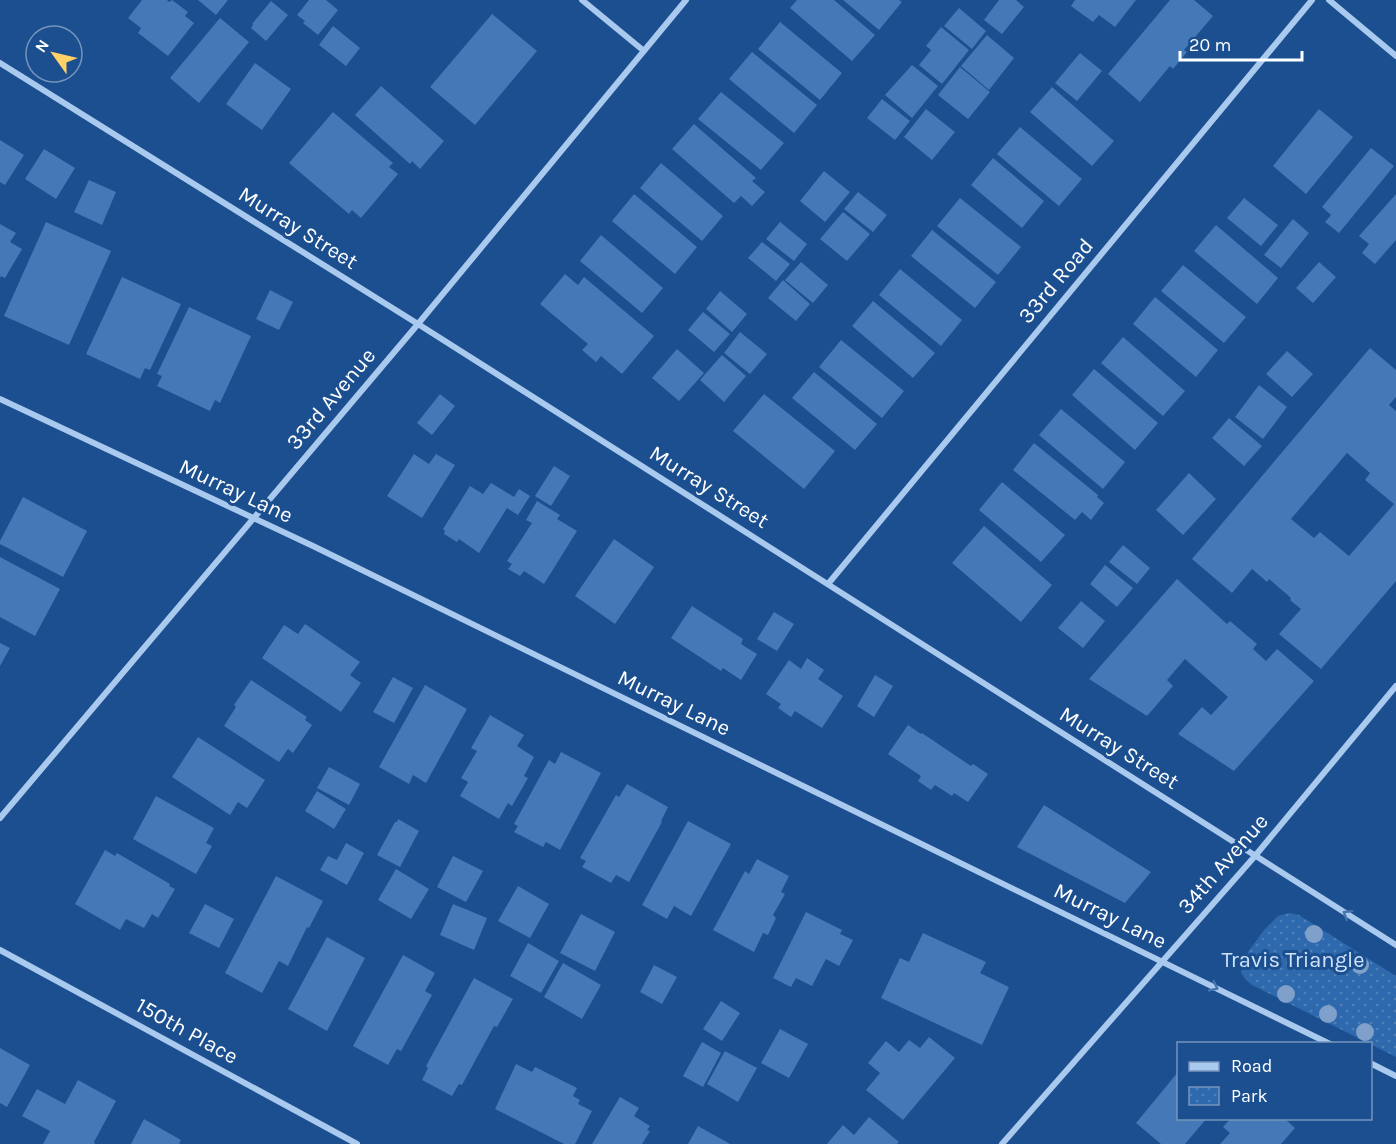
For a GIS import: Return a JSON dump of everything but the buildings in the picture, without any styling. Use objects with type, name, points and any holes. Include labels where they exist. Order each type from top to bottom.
[{"type":"street","points":[[582,0],[644,51]]},
{"type":"street","name":"33rd Avenue","points":[[0,818],[418,324],[686,0]]},
{"type":"street","name":"33rd Road","points":[[828,584],[1312,0]]},
{"type":"street","points":[[1329,0],[1396,56]]},
{"type":"street","name":"Murray Street","points":[[0,63],[418,324],[1396,945]]},
{"type":"street","name":"Murray Lane","points":[[0,399],[313,546],[1326,1042]]},
{"type":"street","name":"34th Avenue","points":[[1002,1144],[1255,856],[1396,686]]},
{"type":"street","name":"150th Place","points":[[0,950],[357,1144]]},
{"type":"street","points":[[1372,1064],[1396,1076]]},
{"type":"green space","name":"Travis Triangle","points":[[1289,913],[1299,915],[1396,976],[1396,1057],[1372,1045],[1372,1042],[1366,1042],[1246,980],[1241,973],[1243,959],[1264,930],[1278,916]]}]
